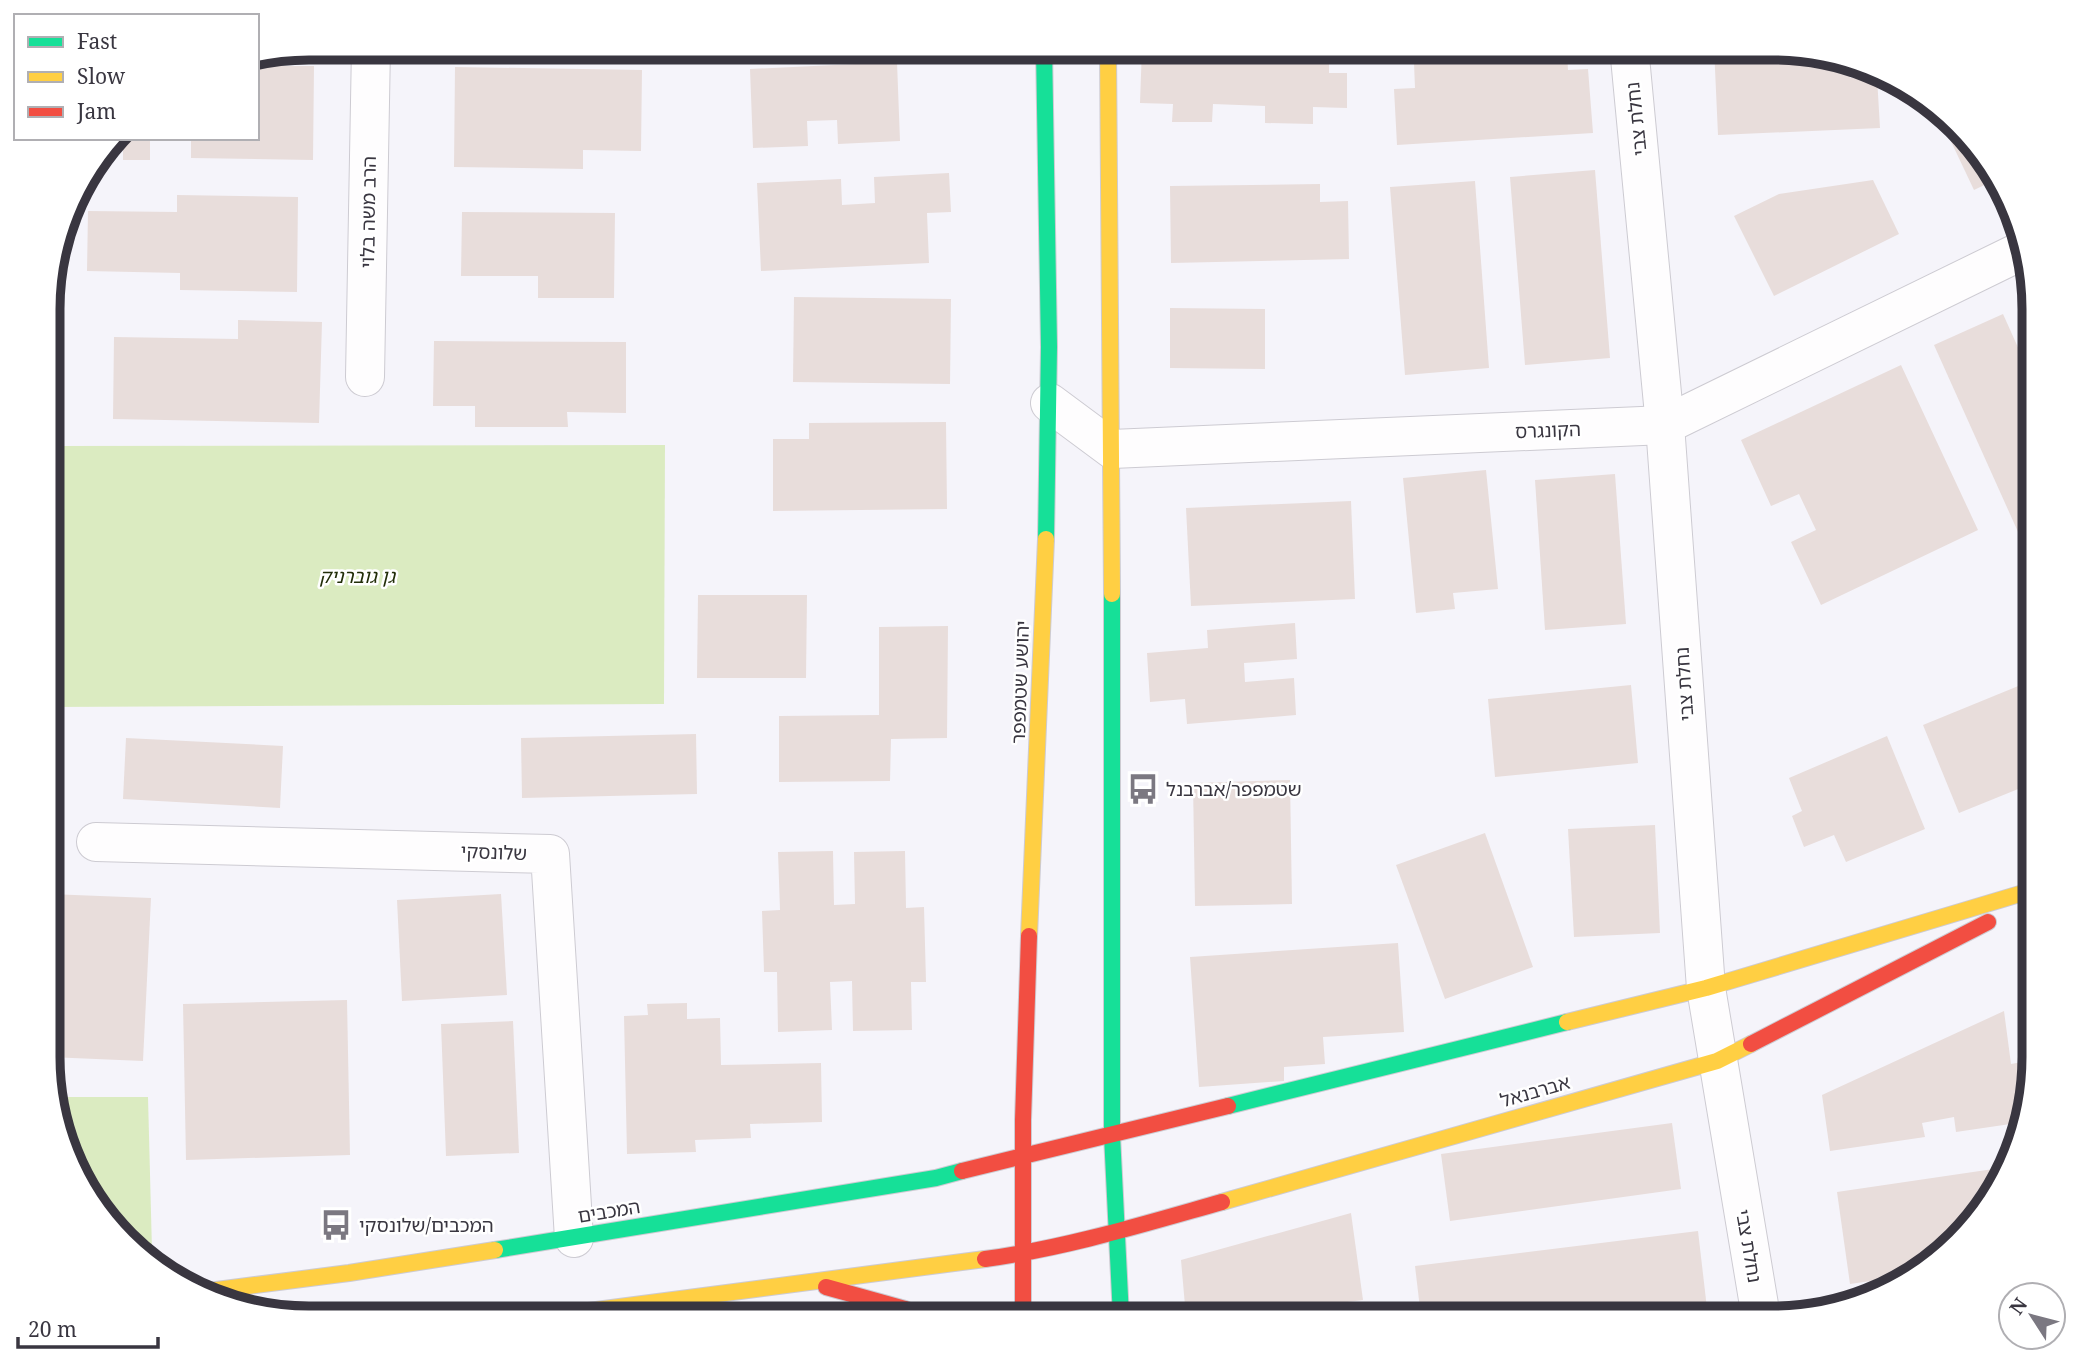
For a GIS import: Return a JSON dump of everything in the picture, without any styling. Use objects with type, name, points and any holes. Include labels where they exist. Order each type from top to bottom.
[{"type":"street","name":"הרב משה בלוי","points":[[365,377],[371,60]]},
{"type":"street","name":"יהושע שטמפפר","points":[[1023,1306],[1021,1155],[1050,403],[1044,60]]},
{"type":"street","points":[[1108,60],[1112,449],[1112,1135],[1120,1306]]},
{"type":"street","name":"נחלת צבי","points":[[1630,60],[1665,425],[1706,988],[1759,1306]]},
{"type":"street","name":"הקונגרס","points":[[1112,449],[1665,425],[2015,254]]},
{"type":"street","points":[[1050,403],[1112,449]]},
{"type":"street","name":"שלונסקי","points":[[96,842],[550,854],[574,1238]]},
{"type":"street","points":[[1021,1155],[1112,1135],[1706,988],[2022,893]]},
{"type":"street","name":"אברבנאל","points":[[1022,1254],[1116,1232],[1717,1061],[2022,904]]},
{"type":"street","name":"המכבים","points":[[221,1289],[349,1273],[574,1238],[936,1178],[1021,1155]]},
{"type":"street","points":[[627,1306],[1022,1254]]},
{"type":"street","points":[[811,1282],[895,1306]]},
{"type":"green space","name":"גן גוברניק","points":[[665,445],[664,704],[60,707],[60,446]]},
{"type":"green space","points":[[63,1097],[148,1097],[152,1250],[132,1233],[101,1195],[78,1152]]},
{"type":"building","points":[[1142,60],[1329,60],[1329,73],[1347,73],[1347,108],[1313,107],[1313,124],[1265,123],[1265,106],[1213,104],[1212,122],[1172,122],[1173,104],[1140,103]]},
{"type":"building","points":[[1460,60],[1567,60],[1568,70],[1588,69],[1593,133],[1397,145],[1394,89],[1415,88],[1414,63]]},
{"type":"building","points":[[1715,60],[1789,60],[1821,64],[1850,72],[1850,78],[1866,77],[1877,82],[1880,128],[1718,135]]},
{"type":"building","points":[[897,62],[900,141],[838,144],[837,120],[807,121],[808,146],[753,148],[750,69]]},
{"type":"building","points":[[259,66],[314,66],[313,160],[191,158],[191,141],[176,141],[259,140]]},
{"type":"building","points":[[455,67],[642,70],[641,151],[583,150],[583,169],[454,167]]},
{"type":"building","points":[[1945,128],[1960,144],[1988,183],[1974,190]]},
{"type":"building","points":[[125,140],[150,140],[150,160],[123,160]]},
{"type":"building","points":[[1595,170],[1610,358],[1525,365],[1510,177]]},
{"type":"building","points":[[949,173],[951,212],[927,213],[929,263],[761,271],[757,183],[841,179],[842,205],[875,203],[874,177]]},
{"type":"building","points":[[1873,180],[1899,234],[1774,296],[1734,216],[1779,194]]},
{"type":"building","points":[[1475,181],[1489,368],[1405,375],[1390,187]]},
{"type":"building","points":[[1320,184],[1320,202],[1348,201],[1349,259],[1171,263],[1170,186]]},
{"type":"building","points":[[177,195],[298,197],[297,292],[180,290],[180,273],[87,271],[88,211],[177,212]]},
{"type":"building","points":[[462,212],[615,213],[614,298],[538,298],[538,276],[461,276]]},
{"type":"building","points":[[794,297],[951,299],[950,384],[793,382]]},
{"type":"building","points":[[1170,308],[1265,309],[1265,369],[1170,368]]},
{"type":"building","points":[[2003,314],[2021,354],[2021,539],[1934,345]]},
{"type":"building","points":[[238,320],[322,322],[319,423],[113,419],[114,337],[238,339]]},
{"type":"building","points":[[434,341],[626,342],[626,413],[567,412],[568,427],[475,427],[475,406],[433,406]]},
{"type":"building","points":[[1901,365],[1978,530],[1821,605],[1791,542],[1816,530],[1799,494],[1771,506],[1741,440]]},
{"type":"building","points":[[946,422],[947,509],[773,511],[773,439],[809,439],[809,423]]},
{"type":"building","points":[[1486,470],[1498,589],[1453,593],[1455,609],[1416,613],[1403,478]]},
{"type":"building","points":[[1615,474],[1626,624],[1545,630],[1535,480]]},
{"type":"building","points":[[1351,501],[1355,599],[1191,606],[1186,508]]},
{"type":"building","points":[[698,595],[807,595],[806,678],[697,678]]},
{"type":"building","points":[[1295,623],[1297,659],[1244,663],[1245,682],[1294,678],[1296,715],[1187,724],[1185,699],[1150,702],[1147,653],[1208,648],[1207,630]]},
{"type":"building","points":[[948,626],[947,738],[891,739],[890,781],[779,782],[779,716],[879,715],[879,627]]},
{"type":"building","points":[[1631,685],[1638,763],[1495,777],[1488,699]]},
{"type":"building","points":[[2022,685],[2022,788],[1959,813],[1923,725]]},
{"type":"building","points":[[696,734],[697,794],[522,798],[521,738]]},
{"type":"building","points":[[1887,736],[1925,829],[1846,862],[1834,835],[1804,847],[1792,816],[1802,811],[1789,778]]},
{"type":"building","points":[[126,738],[283,746],[280,808],[123,799]]},
{"type":"building","points":[[1290,780],[1292,904],[1195,906],[1193,783]]},
{"type":"building","points":[[1655,825],[1660,933],[1574,937],[1568,829]]},
{"type":"building","points":[[1485,833],[1533,967],[1445,999],[1396,865]]},
{"type":"building","points":[[833,851],[834,905],[855,904],[854,852],[905,851],[906,908],[924,907],[926,982],[911,982],[912,1030],[853,1031],[852,981],[830,982],[832,1030],[778,1032],[777,972],[764,972],[762,911],[780,910],[778,852]]},
{"type":"building","points":[[60,894],[151,898],[143,1061],[60,1057]]},
{"type":"building","points":[[501,894],[507,995],[402,1001],[397,900]]},
{"type":"building","points":[[1398,943],[1404,1032],[1323,1037],[1325,1064],[1284,1067],[1284,1081],[1199,1087],[1190,957]]},
{"type":"building","points":[[347,1000],[350,1155],[186,1160],[183,1004]]},
{"type":"building","points":[[687,1003],[687,1019],[720,1018],[721,1065],[821,1063],[822,1122],[750,1124],[751,1138],[695,1140],[696,1152],[627,1154],[624,1016],[648,1015],[647,1004]]},
{"type":"building","points":[[2004,1011],[2011,1064],[2022,1062],[2012,1124],[1956,1132],[1954,1117],[1922,1123],[1925,1137],[1830,1151],[1822,1095]]},
{"type":"building","points":[[513,1021],[519,1153],[446,1156],[441,1024]]},
{"type":"building","points":[[1672,1123],[1681,1189],[1450,1221],[1441,1154]]},
{"type":"building","points":[[1995,1169],[1980,1195],[1949,1233],[1911,1264],[1885,1279],[1850,1284],[1837,1192]]},
{"type":"building","points":[[1351,1213],[1363,1300],[1317,1306],[1185,1306],[1181,1260]]},
{"type":"building","points":[[1698,1231],[1707,1306],[1420,1306],[1415,1266]]},
{"type":"traffic: fast","points":[[1044,60],[1049,347],[1046,539]]},
{"type":"traffic: fast","points":[[1112,594],[1112,1135],[1120,1306]]},
{"type":"traffic: fast","points":[[1228,1106],[1567,1022]]},
{"type":"traffic: fast","points":[[495,1250],[936,1178],[962,1171]]},
{"type":"traffic: slow","points":[[1108,60],[1112,594]]},
{"type":"traffic: slow","points":[[1029,936],[1046,539]]},
{"type":"traffic: slow","points":[[1567,1022],[1706,988],[2022,893]]},
{"type":"traffic: slow","points":[[1222,1202],[1717,1061],[1751,1044]]},
{"type":"traffic: slow","points":[[221,1289],[495,1250]]},
{"type":"traffic: slow","points":[[627,1306],[985,1259]]},
{"type":"traffic: jam","points":[[1751,1044],[1988,922]]},
{"type":"traffic: jam","points":[[1023,1306],[1023,1120],[1029,936]]},
{"type":"traffic: jam","points":[[962,1171],[1228,1106]]},
{"type":"traffic: jam","points":[[985,1259],[1075,1242],[1222,1202]]},
{"type":"traffic: jam","points":[[826,1287],[894,1306]]},
{"type":"place","name":"שטמפפר/אברבנל","points":[[1143,789]]},
{"type":"place","name":"המכבים/שלונסקי","points":[[336,1225]]}]
